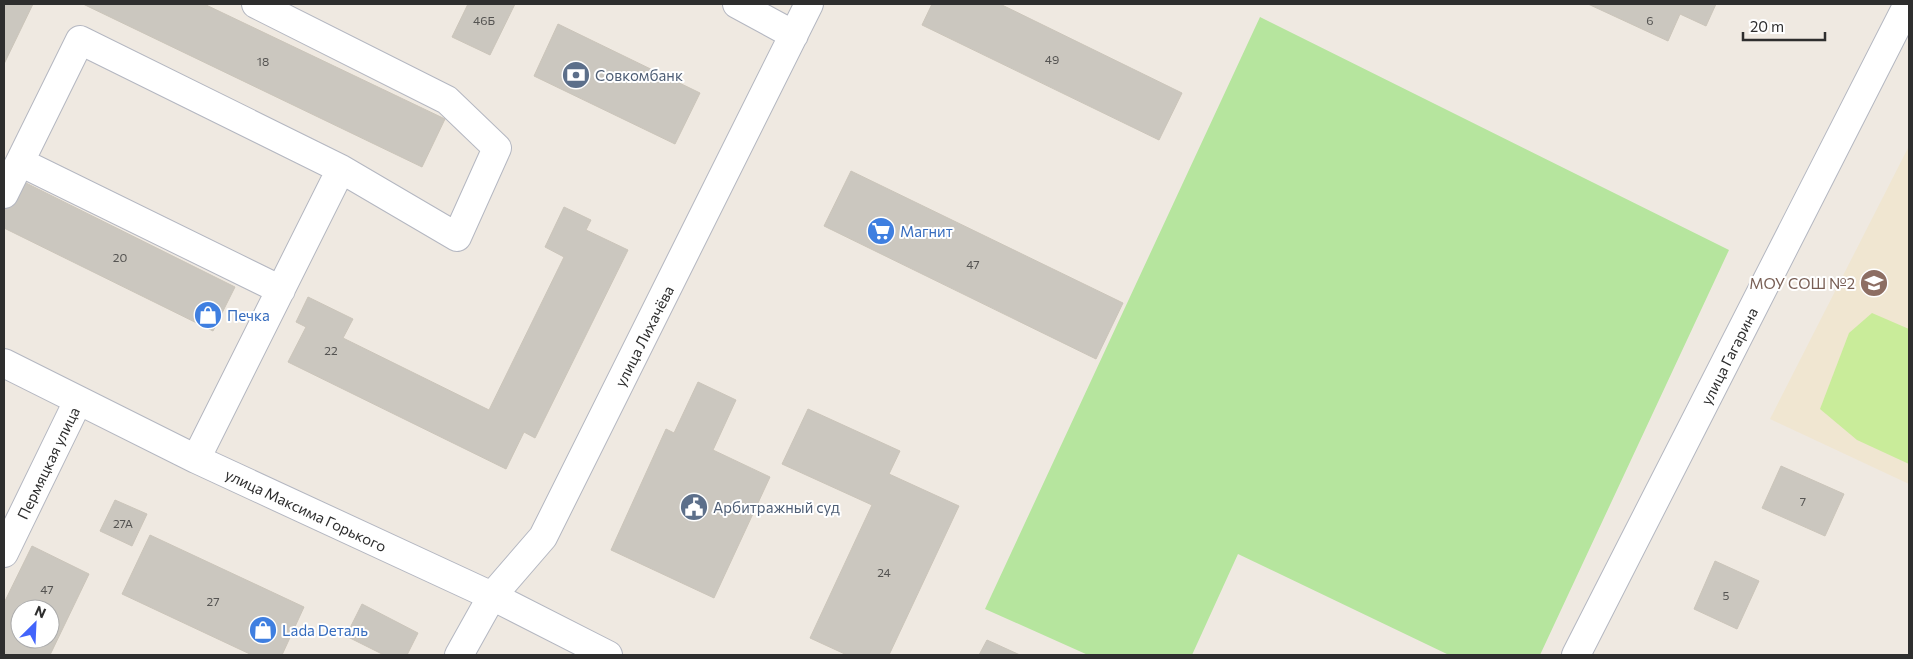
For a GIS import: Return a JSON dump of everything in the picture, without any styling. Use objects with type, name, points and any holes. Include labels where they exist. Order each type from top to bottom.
[{"type":"street","points":[[4,194],[80,40],[341,170],[457,237],[497,148],[447,100],[256,4]]},
{"type":"street","points":[[737,4],[794,35]]},
{"type":"street","name":"улица Лихачёва","points":[[459,655],[492,596],[543,537],[809,4]]},
{"type":"street","name":"улица Гагарина","points":[[1576,655],[1908,4]]},
{"type":"street","points":[[20,162],[281,290]]},
{"type":"street","points":[[196,459],[341,170]]},
{"type":"street","name":"улица Максима Горького","points":[[4,364],[196,459],[492,596],[608,655]]},
{"type":"street","name":"Пермяцкая улица","points":[[4,553],[78,401]]},
{"type":"shaded area","name":"МОУ СОШ №2","points":[[1909,146],[1909,484],[1770,419]]},
{"type":"green space","points":[[1260,17],[1729,250],[1540,655],[1449,655],[1238,554],[1192,655],[1088,655],[985,609]]},
{"type":"green space","points":[[1872,313],[1909,329],[1909,464],[1857,440],[1820,409],[1849,333]]},
{"type":"building","points":[[4,4],[33,4],[4,64]]},
{"type":"building","points":[[83,4],[204,4],[445,119],[422,167]]},
{"type":"building","points":[[468,4],[515,4],[490,55],[452,37]]},
{"type":"building","points":[[932,4],[1000,4],[1182,93],[1159,140],[922,25]]},
{"type":"building","points":[[1588,4],[1716,4],[1706,26],[1680,14],[1668,41]]},
{"type":"building","points":[[558,24],[700,93],[675,144],[534,76]]},
{"type":"building","points":[[851,171],[1123,303],[1096,359],[824,226]]},
{"type":"building","points":[[20,180],[235,287],[213,331],[4,228],[4,213]]},
{"type":"building","points":[[564,207],[591,220],[586,230],[628,250],[535,438],[524,432],[506,469],[288,362],[306,327],[296,322],[308,297],[353,319],[343,338],[489,410],[564,257],[545,247]]},
{"type":"building","points":[[698,382],[736,400],[713,450],[770,477],[714,598],[611,550],[666,429],[674,433]]},
{"type":"building","points":[[808,409],[900,451],[889,474],[959,506],[889,655],[847,655],[810,638],[872,505],[782,464]]},
{"type":"building","points":[[1781,466],[1844,494],[1825,536],[1762,508]]},
{"type":"building","points":[[115,500],[147,514],[132,546],[100,531]]},
{"type":"building","points":[[150,535],[304,607],[282,655],[252,655],[122,594]]},
{"type":"building","points":[[32,546],[89,574],[60,634],[60,599],[10,599],[10,649],[53,649],[50,655],[4,655],[4,603]]},
{"type":"building","points":[[1715,561],[1759,581],[1737,629],[1694,609]]},
{"type":"building","points":[[362,604],[418,633],[407,655],[384,655],[346,636]]},
{"type":"building","points":[[987,640],[1020,655],[979,655]]},
{"type":"place","name":"Совкомбанк","points":[[576,75]]},
{"type":"place","name":"Магнит","points":[[881,231]]},
{"type":"place","name":"МОУ СОШ №2","points":[[1874,283]]},
{"type":"place","name":"Печка","points":[[208,315]]},
{"type":"place","name":"Арбитражный суд","points":[[694,507]]},
{"type":"place","name":"Lada Dеталь","points":[[263,630]]}]
